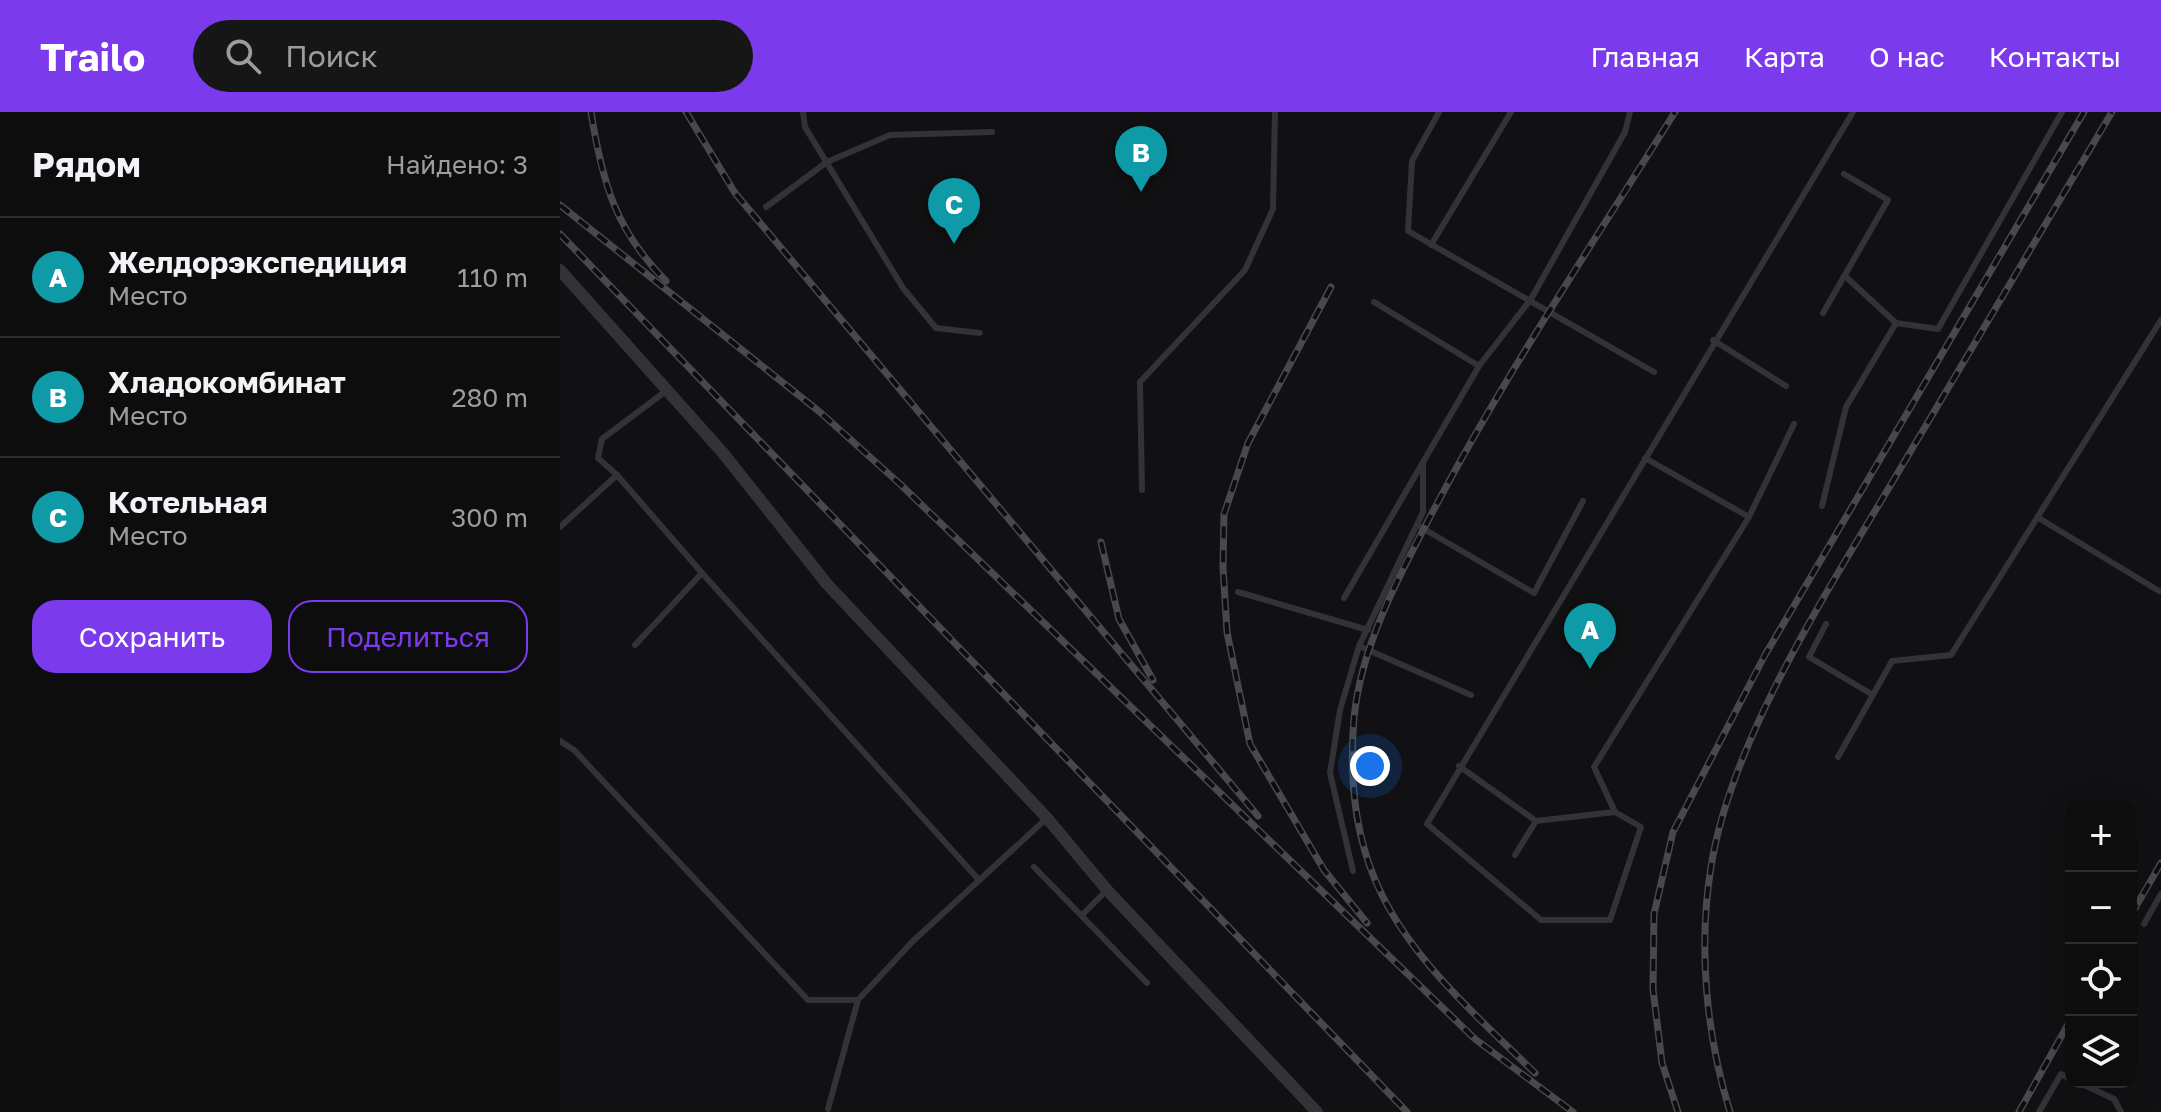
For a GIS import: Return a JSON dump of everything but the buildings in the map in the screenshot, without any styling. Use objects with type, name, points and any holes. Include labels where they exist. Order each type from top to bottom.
[{"type":"street","points":[[560,270],[723,453],[827,584],[1047,818],[1107,890],[1317,1112]]},
{"type":"lane","points":[[803,112],[805,127],[903,288],[936,328],[980,333]]},
{"type":"lane","points":[[1142,490],[1140,382],[1245,270],[1273,209],[1275,112]]},
{"type":"lane","points":[[1439,112],[1412,161],[1408,231],[1654,372]]},
{"type":"lane","points":[[1431,245],[1511,112]]},
{"type":"lane","points":[[1344,598],[1479,366],[1531,299],[1625,132],[1630,112]]},
{"type":"lane","points":[[1794,424],[1749,517],[1594,767],[1615,812],[1641,827],[1610,920],[1541,920],[1427,824],[1713,340],[1853,112]]},
{"type":"lane","points":[[1845,276],[1896,323],[1938,329],[2062,112]]},
{"type":"lane","points":[[766,207],[827,162],[890,135],[992,132]]},
{"type":"lane","points":[[1823,313],[1888,200],[1844,174]]},
{"type":"lane","points":[[1374,302],[1479,366]]},
{"type":"lane","points":[[1838,757],[1892,661],[1951,655],[2161,320]]},
{"type":"lane","points":[[1822,506],[1846,407],[1896,323]]},
{"type":"lane","points":[[1713,340],[1786,386]]},
{"type":"lane","points":[[666,391],[602,439],[598,458],[617,475],[979,880]]},
{"type":"lane","points":[[1645,458],[1749,517]]},
{"type":"lane","points":[[1353,871],[1330,773],[1340,710],[1359,646],[1379,598],[1423,512],[1423,462]]},
{"type":"lane","points":[[560,527],[617,475]]},
{"type":"lane","points":[[1417,525],[1534,593],[1583,501]]},
{"type":"lane","points":[[2037,517],[2159,591]]},
{"type":"lane","points":[[635,645],[702,573]]},
{"type":"lane","points":[[1238,592],[1368,630]]},
{"type":"lane","points":[[1826,624],[1809,657],[1873,695]]},
{"type":"lane","points":[[1359,646],[1471,695]]},
{"type":"lane","points":[[560,741],[574,750],[808,1000],[858,1000]]},
{"type":"lane","points":[[1459,766],[1536,821],[1615,812]]},
{"type":"lane","points":[[828,1109],[858,1000],[913,941],[1047,818]]},
{"type":"lane","points":[[1515,855],[1536,821]]},
{"type":"lane","points":[[1034,867],[1147,983]]},
{"type":"lane","points":[[1082,915],[1107,890]]},
{"type":"lane","points":[[2144,924],[2161,894]]},
{"type":"lane","points":[[2039,1112],[2061,1074],[2065,1076]]},
{"type":"lane","points":[[2091,1088],[2114,1099],[2121,1112]]},
{"type":"railway","points":[[591,112],[600,160],[614,203],[634,243],[666,281]]},
{"type":"railway","points":[[686,112],[735,193],[1258,816]]},
{"type":"railway","points":[[1535,1073],[1431,968],[1382,895],[1366,853],[1356,808],[1352,763],[1354,718],[1364,665],[1373,639],[1394,588],[1431,515],[1518,361],[1675,112]]},
{"type":"railway","points":[[1678,1112],[1662,1063],[1653,989],[1654,914],[1673,832],[1765,655],[2084,112]]},
{"type":"railway","points":[[1730,1112],[1710,1021],[1705,928],[1711,867],[1721,820],[1738,771],[1758,722],[1808,625],[2112,112]]},
{"type":"railway","points":[[560,205],[821,413],[900,484],[1475,1039],[1573,1112]]},
{"type":"railway","points":[[560,234],[1407,1112]]},
{"type":"railway","points":[[1331,287],[1248,443],[1224,514],[1223,567],[1227,632],[1250,744],[1324,870],[1367,923]]},
{"type":"railway","points":[[1101,542],[1119,619],[1153,680]]},
{"type":"railway","points":[[2137,905],[2161,863]]},
{"type":"railway","points":[[2019,1112],[2065,1030]]},
{"type":"place","name":"Хладокомбинат","points":[[1141,192]]},
{"type":"place","name":"Котельная","points":[[954,244]]},
{"type":"place","name":"Желдорэкспедиция","points":[[1590,669]]}]
